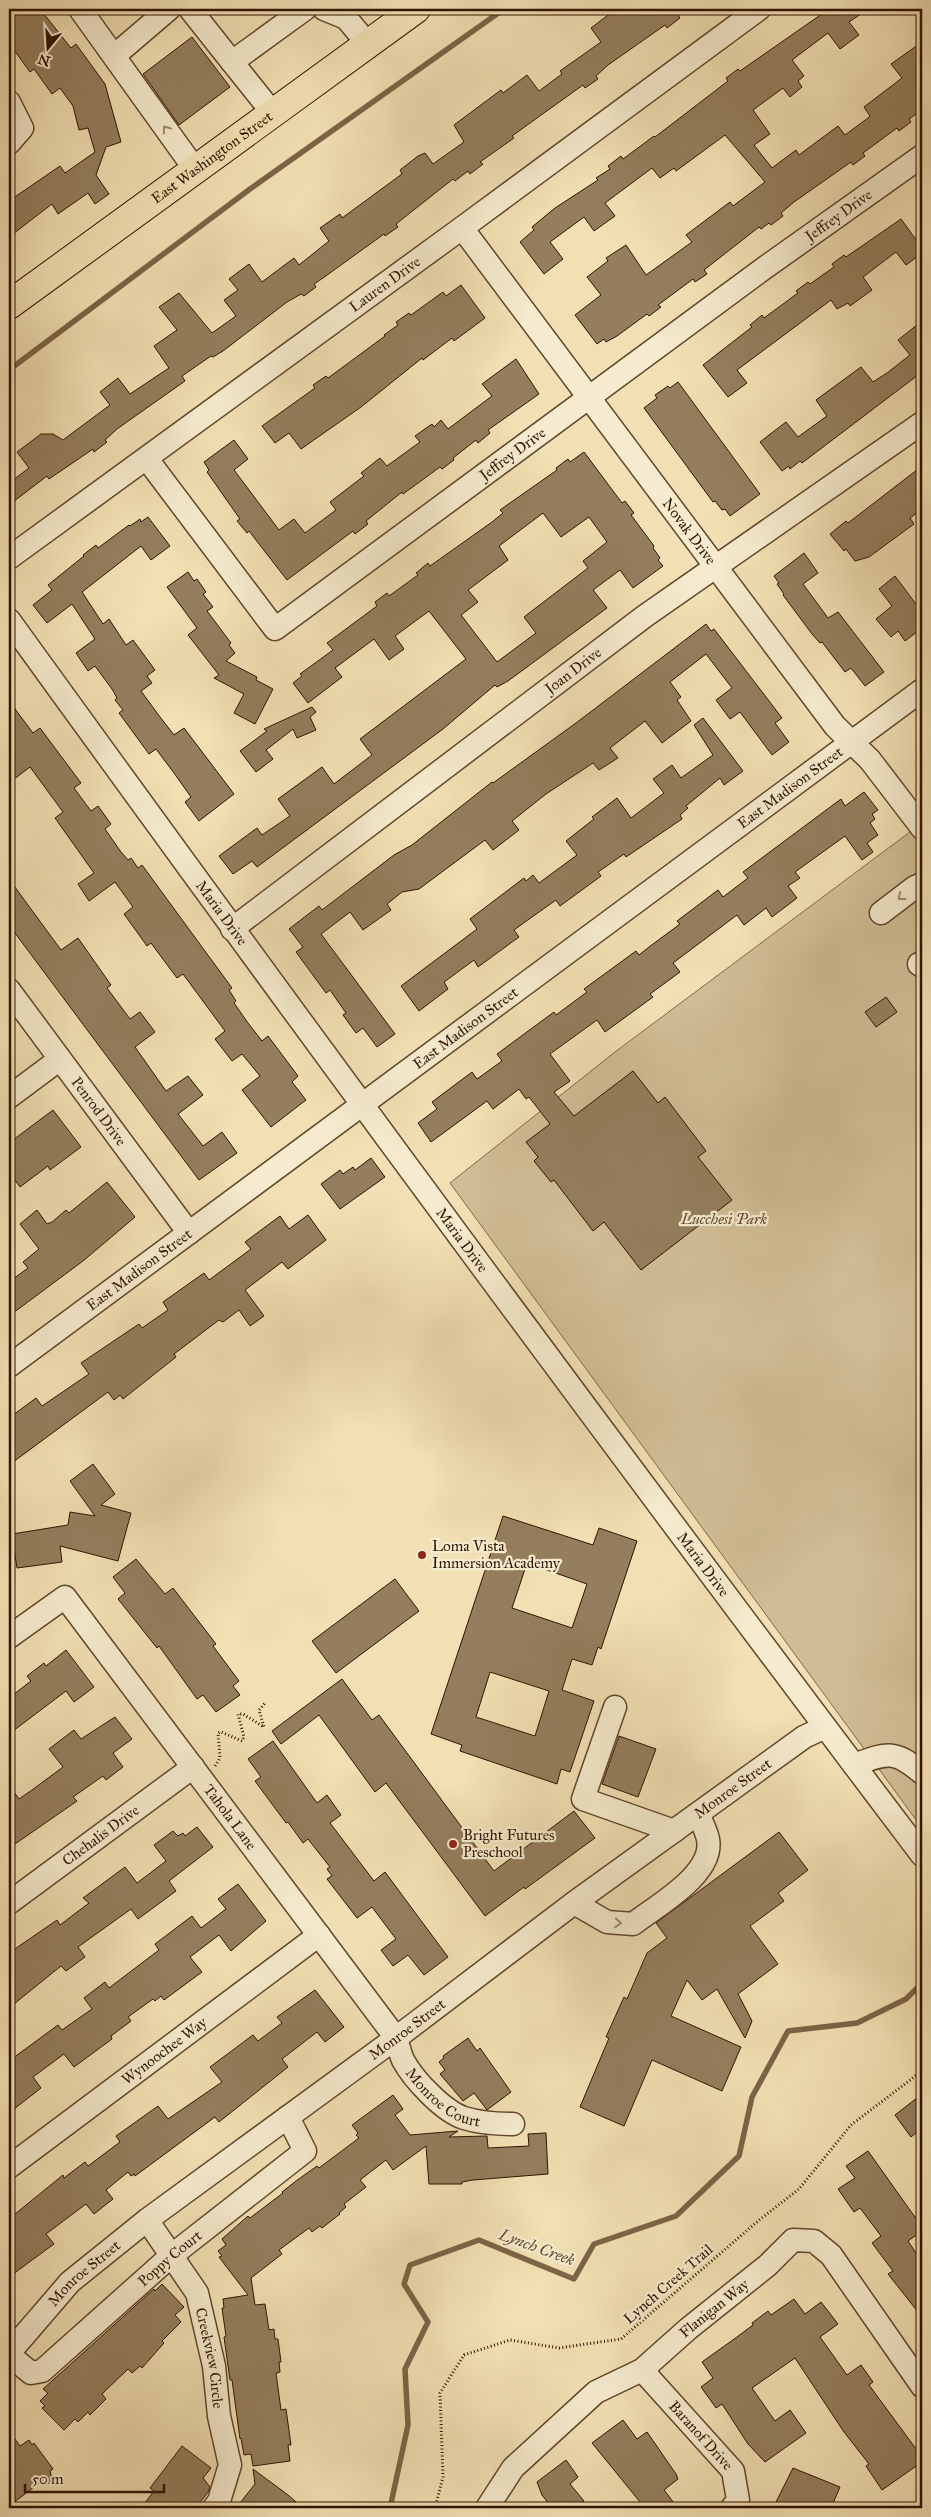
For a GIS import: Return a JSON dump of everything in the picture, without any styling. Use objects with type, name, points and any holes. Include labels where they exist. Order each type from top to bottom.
[{"type":"main road","name":"East Washington Street","points":[[9,305],[194,168],[416,9]]},
{"type":"street","points":[[80,9],[194,168]]},
{"type":"street","points":[[114,56],[169,9]]},
{"type":"street","points":[[190,9],[272,112]]},
{"type":"street","points":[[232,62],[304,9]]},
{"type":"street","points":[[324,9],[346,18],[367,43]]},
{"type":"street","name":"Lauren Drive","points":[[9,558],[147,459],[759,9]]},
{"type":"street","points":[[9,102],[22,128],[9,143]]},
{"type":"street","name":"Jeffrey Drive","points":[[147,459],[275,629],[589,397],[922,156]]},
{"type":"street","name":"Novak Drive","points":[[462,228],[835,726],[870,760],[922,828]]},
{"type":"street","name":"Joan Drive","points":[[232,929],[645,616],[717,568],[922,423]]},
{"type":"street","name":"Maria Drive","points":[[9,620],[232,929],[541,1349],[811,1705],[825,1728],[922,1856]]},
{"type":"street","name":"East Madison Street","points":[[9,1366],[363,1106],[922,690]]},
{"type":"street","points":[[881,913],[915,887],[922,884]]},
{"type":"street","name":"Penrod Drive","points":[[9,990],[189,1233]]},
{"type":"street","points":[[9,1097],[60,1059]]},
{"type":"street","name":"Tahola Lane","points":[[9,1637],[65,1597],[204,1766],[319,1935],[396,2038]]},
{"type":"street","points":[[615,1707],[583,1799],[674,1831]]},
{"type":"street","name":"Monroe Street","points":[[9,2354],[70,2282],[147,2220],[396,2038],[574,1903],[804,1737],[825,1728]]},
{"type":"street","points":[[854,1765],[879,1756],[891,1755],[905,1758],[922,1773]]},
{"type":"street","name":"Chehalis Drive","points":[[9,1903],[204,1766]]},
{"type":"street","points":[[574,1903],[607,1922],[632,1924],[694,1877],[705,1860],[708,1840],[698,1814]]},
{"type":"street","name":"Wynoochee Way","points":[[9,2167],[319,1935]]},
{"type":"street","name":"Monroe Court","points":[[396,2038],[404,2060],[438,2103],[462,2118],[487,2124],[513,2124]]},
{"type":"street","name":"Poppy Court","points":[[9,2354],[31,2373],[42,2371],[172,2256],[305,2151],[288,2118]]},
{"type":"street","name":"Creekview Circle","points":[[147,2220],[197,2293],[214,2366],[220,2416],[230,2464],[219,2501],[214,2508]]},
{"type":"street","name":"Flanigan Way","points":[[487,2508],[513,2468],[596,2392],[642,2370],[688,2329],[768,2265],[792,2240],[814,2241],[832,2255],[922,2386]]},
{"type":"street","name":"Baranof Drive","points":[[642,2370],[733,2471],[738,2500],[732,2508]]},
{"type":"path","points":[[204,1766],[220,1758],[218,1733],[221,1732],[242,1741],[244,1737],[238,1714],[243,1714],[264,1727],[258,1710],[266,1702]]},
{"type":"path","name":"Lynch Creek Trail","points":[[435,2508],[444,2477],[440,2393],[464,2355],[510,2340],[559,2348],[621,2340],[758,2220],[799,2189],[851,2125],[922,2071]]},
{"type":"green space","name":"Lucchesi Park","points":[[922,823],[922,1828],[450,1183],[615,1052]]},
{"type":"building","points":[[9,9],[40,9],[71,48],[76,44],[105,84],[121,142],[106,147],[96,175],[109,194],[95,204],[88,193],[58,214],[52,204],[9,237],[9,201],[60,166],[65,173],[95,152],[88,128],[79,130],[73,106],[60,88],[52,94],[34,69],[30,72],[9,43]]},
{"type":"building","points":[[616,9],[687,9],[678,15],[680,18],[667,28],[665,25],[608,65],[596,76],[598,79],[585,88],[583,85],[512,136],[514,138],[480,162],[483,164],[470,174],[468,171],[455,181],[453,179],[396,224],[398,227],[385,236],[384,234],[314,284],[316,287],[304,296],[301,294],[287,302],[223,351],[213,357],[211,356],[182,376],[185,381],[117,429],[105,440],[107,442],[94,452],[93,449],[49,479],[47,476],[9,505],[9,483],[29,468],[17,452],[41,434],[53,434],[63,440],[110,405],[100,392],[118,378],[130,394],[169,368],[154,346],[177,330],[159,307],[179,293],[212,333],[236,316],[224,300],[238,290],[229,279],[249,264],[262,282],[294,258],[299,265],[329,241],[320,228],[340,214],[342,218],[402,174],[400,170],[418,156],[425,153],[433,164],[464,142],[454,125],[501,90],[503,93],[527,75],[539,91],[562,74],[560,71],[601,42],[591,28]]},
{"type":"building","points":[[829,9],[868,9],[849,22],[859,35],[840,49],[828,33],[792,60],[804,76],[798,81],[802,87],[790,97],[783,88],[753,110],[770,134],[754,145],[772,168],[796,150],[799,155],[838,126],[845,135],[868,118],[870,116],[864,107],[902,78],[891,64],[922,42],[922,110],[909,119],[911,122],[899,131],[897,128],[863,153],[865,156],[853,165],[851,162],[794,202],[781,213],[783,216],[771,225],[769,223],[761,229],[759,227],[704,270],[707,274],[695,282],[693,279],[658,305],[661,307],[649,316],[647,314],[617,336],[606,342],[604,339],[597,344],[575,315],[601,295],[587,277],[608,261],[606,258],[626,245],[646,275],[692,242],[686,235],[730,202],[733,206],[765,182],[725,135],[676,171],[674,168],[660,178],[652,168],[605,203],[615,216],[594,231],[584,217],[550,242],[563,259],[544,274],[520,242],[534,230],[532,227],[555,208],[598,180],[596,178],[610,169],[608,166],[621,156],[623,159],[655,137],[728,81],[726,78],[738,69],[740,71]]},
{"type":"building","points":[[192,37],[230,87],[179,125],[143,74]]},
{"type":"building","points":[[901,219],[922,248],[922,253],[906,265],[896,252],[863,277],[872,290],[850,306],[848,303],[837,309],[831,300],[737,370],[747,383],[728,397],[703,365],[752,327],[750,325],[762,315],[764,318],[798,293],[796,291],[808,282],[810,284],[834,267],[832,264],[844,255],[846,257]]},
{"type":"building","points":[[461,285],[485,318],[454,341],[452,338],[423,360],[422,358],[361,407],[301,449],[289,433],[275,443],[262,426],[315,388],[313,385],[326,376],[328,378],[385,336],[398,325],[396,322],[409,313],[411,315],[443,292],[446,296]]},
{"type":"building","points":[[922,321],[922,372],[802,463],[800,461],[790,469],[789,466],[782,471],[760,442],[786,422],[798,437],[827,416],[816,400],[861,367],[873,382],[887,373],[910,355],[898,340]]},
{"type":"building","points":[[516,359],[539,394],[488,430],[490,433],[478,443],[476,440],[442,469],[440,467],[403,494],[402,492],[366,521],[368,524],[355,534],[353,531],[287,580],[249,531],[247,533],[237,521],[240,519],[207,472],[209,470],[204,462],[234,440],[248,459],[234,470],[279,530],[294,519],[305,533],[336,510],[330,502],[364,476],[361,473],[380,458],[387,466],[420,442],[415,436],[432,424],[434,427],[441,420],[448,429],[492,396],[482,384]]},
{"type":"building","points":[[678,382],[760,494],[730,516],[725,509],[722,510],[715,501],[713,502],[644,408],[657,398],[655,395]]},
{"type":"building","points":[[584,452],[622,503],[625,501],[634,513],[631,515],[654,546],[653,548],[660,558],[658,560],[663,566],[633,588],[620,570],[593,590],[607,608],[508,681],[497,687],[495,685],[443,729],[257,867],[252,861],[233,874],[219,856],[257,828],[262,835],[290,816],[278,799],[322,767],[334,784],[372,755],[360,739],[466,659],[429,611],[395,636],[404,649],[389,660],[374,639],[335,668],[342,677],[308,703],[293,683],[302,676],[300,674],[333,650],[327,643],[377,606],[375,602],[387,593],[389,596],[418,575],[416,573],[428,563],[430,566],[492,522],[503,513],[500,510],[557,470],[556,468],[568,459],[570,462]],"holes":[[[543,513],[561,537],[589,517],[607,542],[583,561],[588,568],[524,617],[536,633],[497,662],[461,615],[478,602],[468,590],[508,560],[499,546]]]},
{"type":"building","points":[[922,466],[922,509],[910,518],[914,524],[869,557],[855,561],[846,549],[844,551],[830,534],[846,521],[848,523]]},
{"type":"building","points":[[148,517],[170,546],[151,560],[141,546],[82,592],[103,624],[109,619],[126,645],[133,640],[155,670],[147,676],[152,683],[141,691],[160,717],[174,735],[184,728],[234,794],[199,821],[185,802],[191,797],[174,773],[156,749],[149,754],[119,713],[123,710],[115,700],[117,698],[112,689],[95,666],[88,671],[76,653],[95,639],[72,604],[47,623],[33,605],[52,590],[48,585],[96,545],[98,548],[129,525],[140,519],[141,522]]},
{"type":"building","points":[[804,553],[818,573],[803,584],[828,618],[838,612],[884,672],[865,686],[851,668],[845,672],[822,642],[820,643],[812,634],[777,584],[779,583],[774,576]]},
{"type":"building","points":[[188,572],[194,581],[197,579],[206,592],[203,594],[213,607],[207,611],[231,643],[229,645],[235,653],[226,661],[257,677],[256,680],[273,689],[255,724],[234,713],[244,694],[214,678],[219,675],[188,635],[197,628],[167,587]]},
{"type":"building","points":[[895,576],[916,604],[922,599],[922,628],[905,641],[898,631],[891,637],[876,619],[892,606],[879,589]]},
{"type":"building","points":[[706,624],[711,631],[714,629],[782,718],[775,723],[789,742],[772,755],[740,712],[730,719],[716,700],[732,688],[706,654],[670,682],[681,697],[677,700],[691,721],[662,743],[645,721],[610,748],[618,758],[599,770],[593,763],[546,794],[512,821],[519,830],[493,850],[485,840],[419,889],[402,892],[387,904],[391,910],[363,930],[350,912],[321,934],[395,1034],[377,1047],[363,1028],[356,1033],[343,1015],[346,1013],[330,990],[326,993],[296,952],[303,947],[289,929],[319,906],[322,910],[394,855],[412,845],[492,782],[576,723]]},
{"type":"building","points":[[9,701],[33,733],[40,728],[81,783],[74,788],[91,811],[98,806],[111,824],[105,829],[121,852],[128,860],[131,858],[138,868],[142,865],[232,988],[229,990],[236,1001],[234,1003],[248,1023],[262,1041],[268,1036],[298,1076],[292,1082],[306,1100],[271,1127],[242,1090],[260,1076],[242,1054],[232,1061],[215,1039],[225,1031],[183,974],[177,978],[151,943],[147,946],[124,914],[133,907],[115,882],[89,901],[78,884],[94,873],[55,818],[63,812],[30,767],[9,783]]},
{"type":"building","points":[[312,707],[316,712],[310,717],[316,730],[297,738],[293,729],[266,750],[273,759],[256,772],[240,751],[267,731],[264,729]]},
{"type":"building","points":[[703,718],[743,771],[724,785],[720,778],[686,806],[688,808],[680,815],[682,819],[626,857],[624,854],[598,872],[601,876],[560,906],[556,900],[514,930],[519,937],[478,967],[474,960],[444,982],[448,989],[419,1011],[401,986],[477,929],[470,919],[524,878],[526,881],[533,875],[539,883],[577,855],[566,841],[594,819],[592,817],[617,798],[631,818],[664,793],[653,779],[672,765],[681,778],[713,755],[694,725]]},
{"type":"building","points":[[864,792],[878,810],[872,814],[875,819],[870,823],[878,835],[867,843],[873,852],[862,860],[845,836],[795,872],[800,878],[788,886],[797,898],[772,917],[766,908],[744,925],[737,915],[673,963],[680,972],[650,994],[653,997],[605,1032],[597,1020],[550,1054],[570,1081],[554,1092],[574,1116],[633,1071],[658,1103],[665,1097],[706,1151],[698,1157],[732,1200],[641,1270],[604,1222],[593,1231],[554,1180],[551,1182],[534,1161],[538,1157],[526,1142],[550,1124],[529,1097],[526,1099],[519,1089],[493,1109],[487,1101],[431,1142],[418,1123],[437,1109],[432,1102],[472,1072],[477,1079],[502,1061],[497,1054],[554,1012],[556,1015],[587,992],[584,989],[636,951],[639,955],[680,924],[677,921],[718,890],[723,897],[748,878],[743,872],[841,799],[845,806]]},
{"type":"building","points":[[9,879],[61,950],[78,938],[111,985],[107,988],[130,1019],[140,1012],[155,1032],[135,1047],[166,1091],[188,1076],[203,1095],[178,1114],[203,1146],[222,1132],[237,1153],[199,1180],[9,925]]},
{"type":"building","points":[[886,997],[897,1012],[876,1027],[865,1012]]},
{"type":"building","points":[[53,1110],[81,1147],[50,1170],[48,1166],[20,1187],[9,1172],[9,1143]]},
{"type":"building","points":[[371,1158],[385,1177],[340,1209],[321,1184],[340,1170],[343,1174],[353,1167],[355,1170]]},
{"type":"building","points":[[107,1182],[135,1217],[83,1261],[9,1316],[9,1282],[28,1268],[23,1262],[39,1249],[20,1224],[37,1210],[47,1224],[52,1222],[66,1210],[69,1213]]},
{"type":"building","points":[[308,1215],[326,1240],[288,1269],[282,1262],[245,1290],[264,1316],[250,1326],[239,1310],[223,1322],[219,1320],[174,1354],[176,1357],[123,1399],[120,1395],[114,1400],[108,1392],[9,1465],[9,1418],[36,1398],[42,1406],[89,1374],[81,1363],[139,1324],[142,1328],[168,1310],[163,1302],[204,1273],[209,1280],[251,1249],[245,1242],[280,1216],[289,1229]]},
{"type":"building","points":[[93,1464],[115,1494],[101,1505],[131,1513],[118,1561],[60,1546],[62,1562],[17,1568],[12,1534],[68,1525],[70,1512],[95,1516],[70,1481]]},
{"type":"building","points":[[503,1516],[593,1545],[599,1528],[637,1541],[601,1649],[598,1647],[592,1665],[572,1659],[562,1690],[594,1701],[570,1772],[561,1769],[557,1784],[460,1751],[462,1745],[431,1734]],"holes":[[[527,1563],[587,1584],[572,1628],[512,1608]],[[490,1672],[549,1691],[535,1736],[476,1717]]]},
{"type":"building","points":[[136,1559],[165,1594],[173,1588],[216,1644],[213,1646],[239,1681],[233,1686],[240,1695],[216,1712],[203,1695],[197,1699],[159,1646],[157,1648],[118,1599],[125,1593],[113,1577]]},
{"type":"building","points":[[395,1579],[419,1611],[336,1673],[312,1641]]},
{"type":"building","points":[[66,1650],[94,1687],[74,1702],[66,1691],[9,1734],[9,1698],[31,1681],[27,1676],[44,1663],[46,1666]]},
{"type":"building","points":[[342,1679],[372,1720],[379,1715],[494,1871],[574,1811],[595,1838],[485,1916],[386,1783],[375,1792],[319,1715],[281,1744],[272,1731]]},
{"type":"building","points":[[115,1717],[132,1739],[113,1753],[123,1767],[106,1780],[103,1776],[73,1797],[77,1801],[15,1844],[9,1836],[9,1785],[19,1799],[63,1767],[49,1749],[74,1730],[81,1739]]},
{"type":"building","points":[[619,1736],[656,1749],[638,1797],[602,1784]]},
{"type":"building","points":[[273,1741],[317,1803],[327,1795],[341,1815],[330,1823],[374,1881],[385,1872],[448,1957],[424,1975],[408,1955],[393,1966],[381,1950],[396,1939],[372,1907],[357,1918],[327,1879],[332,1876],[327,1869],[330,1867],[308,1839],[303,1843],[255,1781],[261,1777],[248,1759]]},
{"type":"building","points":[[197,1827],[213,1847],[169,1881],[176,1891],[138,1919],[131,1909],[78,1947],[85,1957],[66,1971],[61,1966],[9,2008],[9,1953],[57,1920],[60,1925],[89,1903],[83,1898],[125,1867],[137,1883],[166,1861],[154,1845],[173,1831],[178,1836],[183,1833],[185,1836]]},
{"type":"building","points":[[779,1832],[808,1870],[778,1893],[784,1901],[750,1926],[778,1964],[738,1994],[752,2021],[745,2038],[717,1989],[702,2000],[687,1980],[671,2016],[741,2047],[722,2091],[652,2060],[624,2126],[580,2107],[609,2038],[606,2037],[624,1997],[627,1999],[647,1953],[667,1938],[656,1923]]},
{"type":"building","points":[[238,1884],[266,1921],[231,1951],[219,1935],[190,1957],[202,1972],[164,2000],[161,1996],[155,2001],[153,1999],[128,2017],[131,2021],[111,2036],[112,2039],[74,2067],[64,2054],[33,2077],[41,2088],[9,2113],[9,2061],[58,2025],[62,2030],[92,2009],[84,1998],[105,1982],[109,1988],[159,1950],[155,1944],[192,1916],[201,1928],[226,1909],[218,1899]]},
{"type":"building","points":[[315,1990],[344,2027],[325,2042],[317,2032],[282,2059],[288,2067],[219,2122],[215,2117],[135,2176],[134,2174],[131,2176],[128,2172],[106,2190],[113,2199],[94,2214],[86,2204],[46,2234],[54,2244],[9,2277],[9,2219],[63,2175],[64,2178],[85,2162],[88,2166],[120,2142],[116,2136],[158,2106],[168,2119],[222,2082],[210,2067],[253,2035],[258,2041],[282,2023],[277,2017]]},
{"type":"building","points":[[468,2038],[477,2051],[480,2048],[511,2092],[487,2110],[474,2093],[463,2101],[440,2074],[445,2070],[439,2062],[444,2058],[443,2056]]},
{"type":"building","points":[[922,2094],[922,2128],[911,2137],[895,2115]]},
{"type":"building","points":[[393,2095],[403,2109],[395,2115],[410,2135],[458,2131],[449,2137],[487,2136],[488,2148],[529,2146],[528,2134],[546,2133],[548,2174],[473,2180],[462,2182],[462,2184],[429,2184],[426,2146],[393,2170],[386,2160],[360,2180],[366,2187],[344,2204],[346,2207],[340,2214],[322,2228],[320,2226],[312,2232],[309,2228],[279,2250],[282,2254],[251,2278],[255,2305],[265,2304],[269,2330],[274,2329],[275,2339],[278,2339],[281,2362],[279,2362],[280,2372],[276,2373],[281,2410],[286,2409],[291,2445],[288,2445],[290,2461],[253,2466],[251,2454],[244,2455],[240,2439],[224,2337],[226,2336],[222,2308],[224,2308],[223,2299],[248,2295],[219,2257],[222,2256],[218,2251],[226,2245],[222,2239],[248,2216],[250,2218],[296,2181],[317,2166],[319,2168],[359,2138],[352,2125]]},
{"type":"building","points":[[868,2151],[922,2227],[922,2231],[908,2241],[922,2262],[922,2317],[888,2274],[893,2271],[872,2243],[881,2236],[860,2208],[854,2212],[838,2189],[855,2178],[846,2166]]},
{"type":"building","points":[[162,2284],[184,2307],[175,2315],[181,2322],[162,2341],[164,2343],[142,2368],[140,2366],[132,2373],[128,2369],[102,2394],[106,2399],[90,2415],[88,2412],[78,2422],[75,2419],[64,2430],[42,2408],[45,2406],[40,2401],[48,2393],[43,2389],[154,2289],[155,2291]]},
{"type":"building","points":[[794,2299],[805,2314],[821,2302],[838,2324],[820,2337],[847,2375],[861,2365],[873,2382],[869,2385],[922,2457],[922,2462],[882,2490],[866,2466],[869,2464],[844,2432],[795,2358],[752,2388],[775,2421],[790,2410],[806,2433],[765,2462],[748,2444],[722,2404],[716,2408],[701,2387],[713,2378],[702,2362],[753,2325],[752,2323],[768,2311],[771,2315]]},
{"type":"building","points":[[623,2420],[637,2439],[647,2432],[676,2474],[678,2479],[664,2490],[674,2503],[666,2508],[645,2508],[592,2443]]},
{"type":"building","points":[[9,2431],[20,2446],[29,2440],[32,2445],[34,2443],[53,2469],[50,2471],[54,2485],[42,2481],[9,2506]]},
{"type":"building","points":[[182,2446],[211,2468],[203,2478],[210,2487],[208,2492],[196,2508],[141,2508],[154,2491],[150,2488]]},
{"type":"building","points":[[566,2460],[578,2477],[570,2484],[584,2501],[574,2508],[552,2508],[542,2495],[537,2482]]},
{"type":"building","points":[[793,2468],[840,2487],[831,2508],[773,2508]]},
{"type":"building","points":[[253,2469],[303,2508],[236,2508],[255,2484]]},
{"type":"waterway","points":[[9,370],[250,189],[504,9]]},
{"type":"waterway","name":"Lynch Creek","points":[[390,2508],[408,2425],[405,2369],[428,2322],[404,2284],[410,2265],[479,2240],[574,2279],[594,2244],[676,2216],[739,2156],[752,2097],[788,2031],[857,2023],[906,1999],[922,1983]]},
{"type":"place","name":"Loma Vista Immersion Academy","points":[[422,1555]]},
{"type":"place","name":"Bright Futures Preschool","points":[[453,1844]]}]
